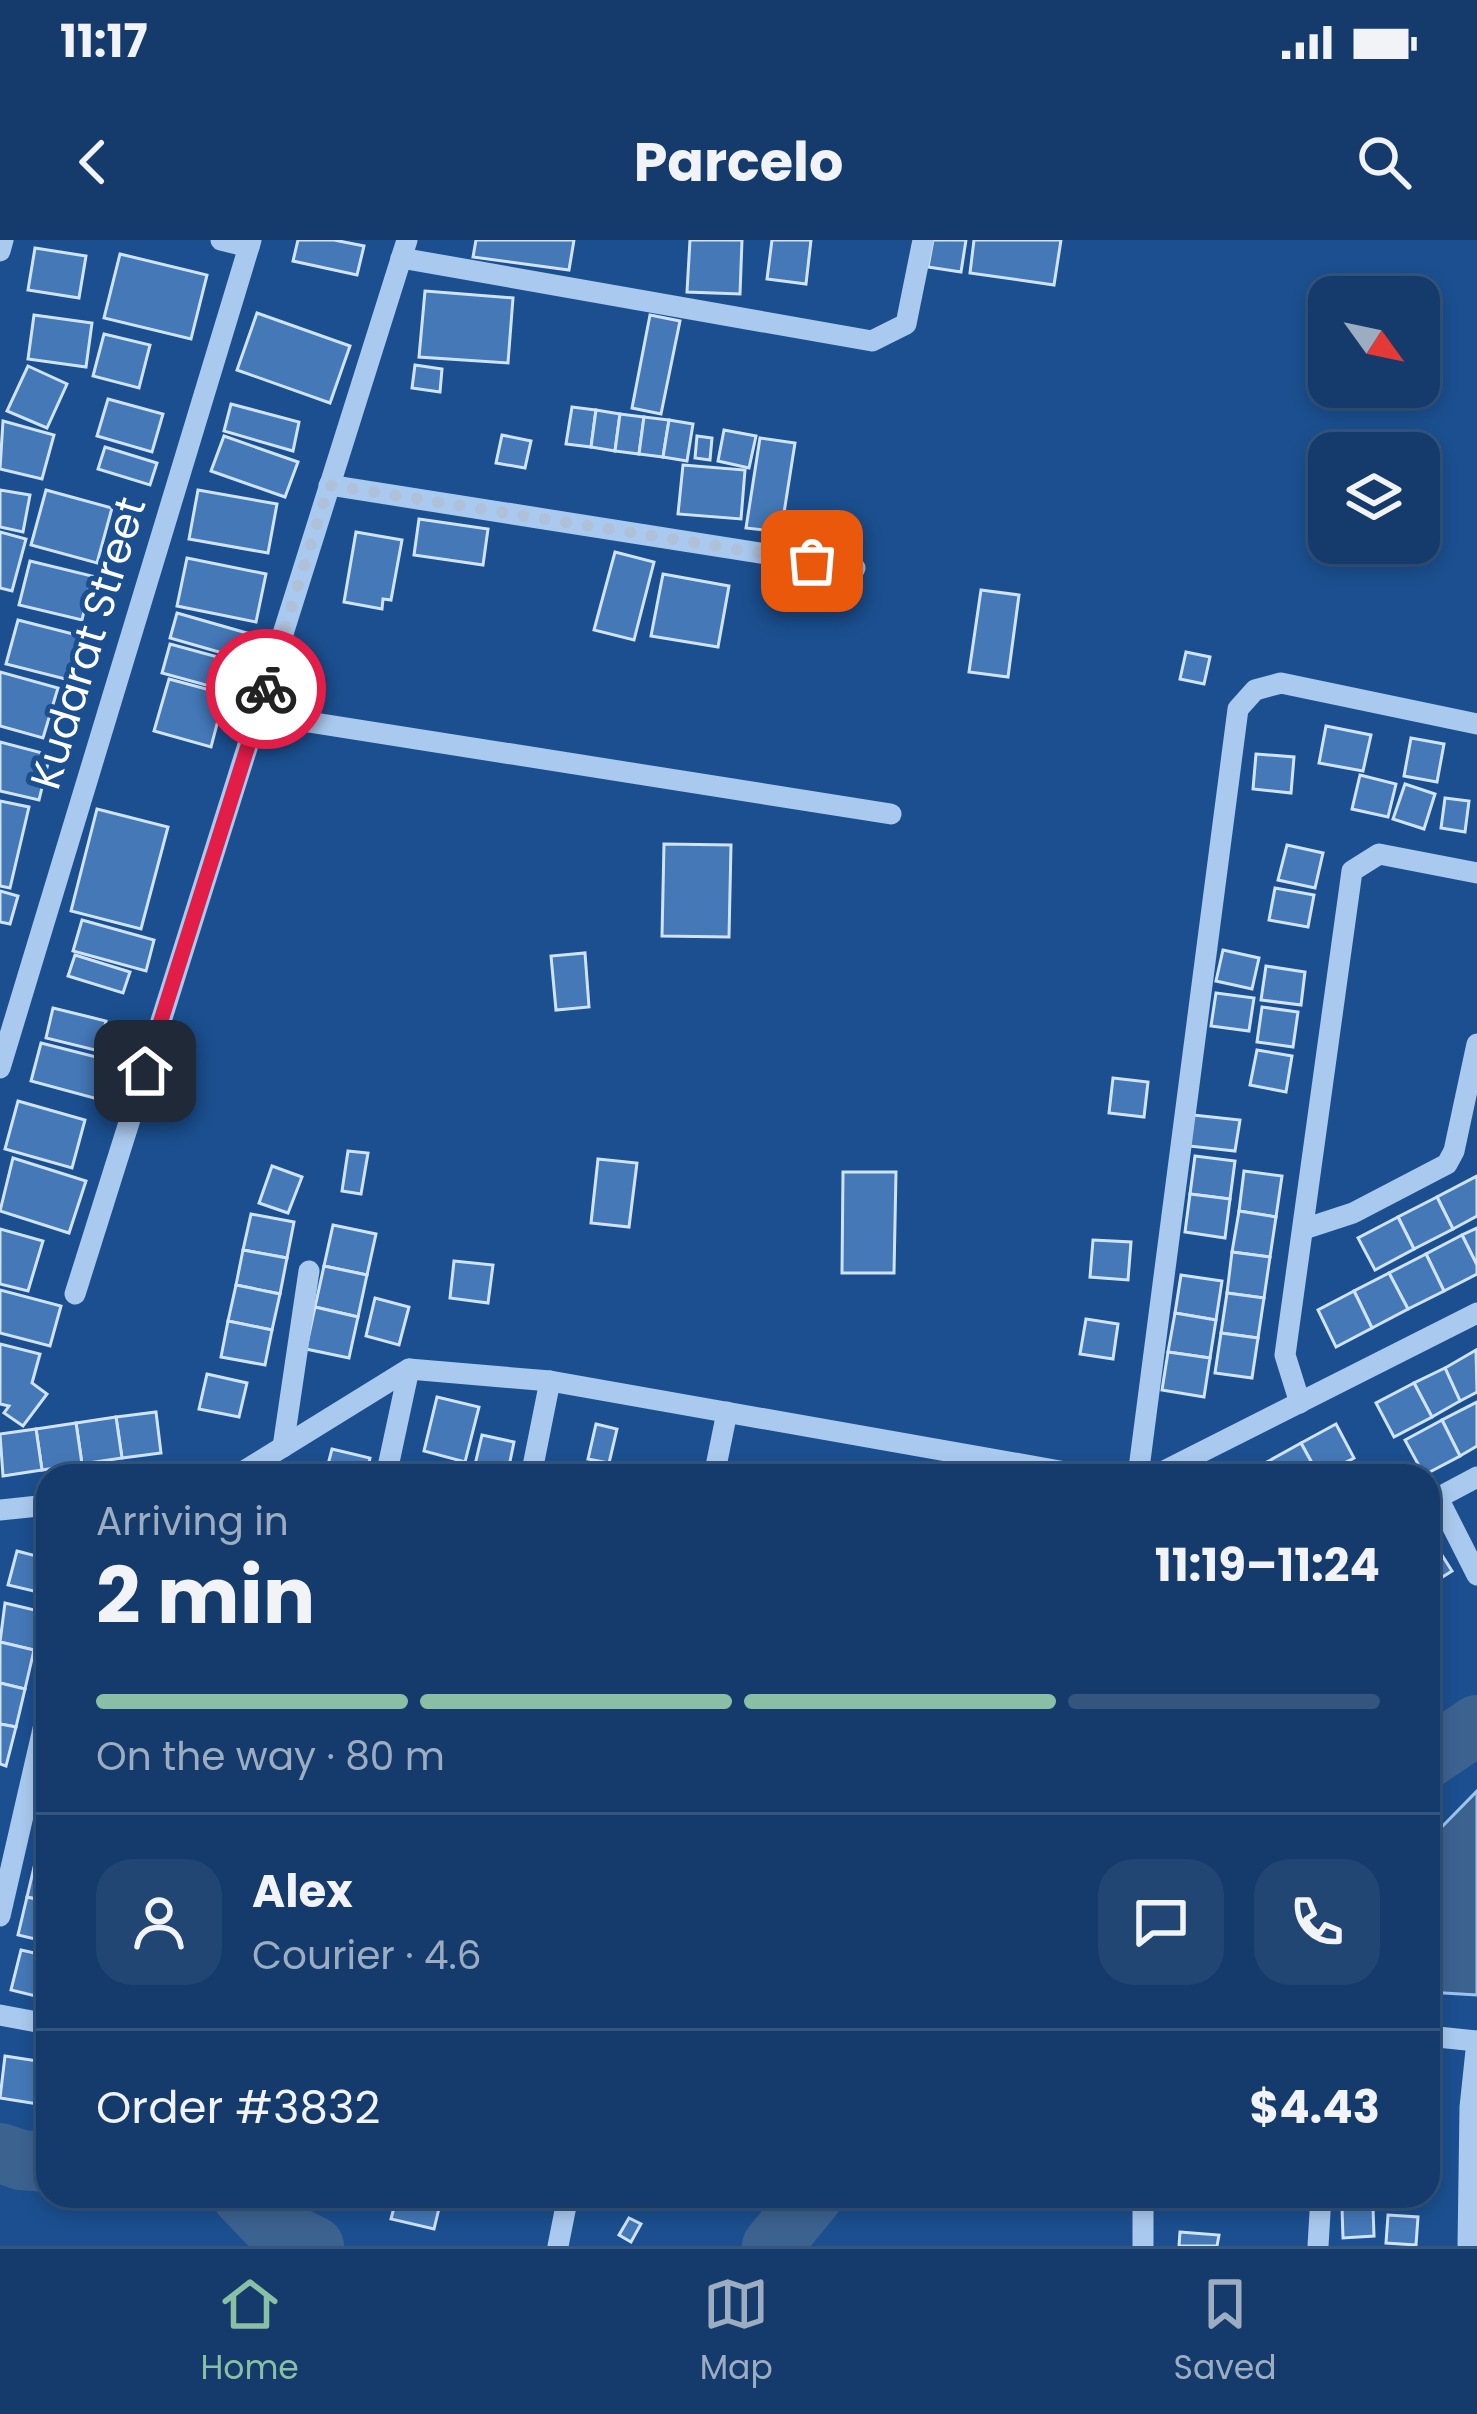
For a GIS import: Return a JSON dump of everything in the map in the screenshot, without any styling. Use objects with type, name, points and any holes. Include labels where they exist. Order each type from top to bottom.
[{"type":"street","points":[[0,251],[4,240]]},
{"type":"street","points":[[221,240],[250,243]]},
{"type":"street","points":[[75,1294],[404,249],[872,340],[906,324],[923,240]]},
{"type":"street","name":"Kudarat Street","points":[[0,1068],[250,243]]},
{"type":"street","points":[[329,485],[855,568]]},
{"type":"street","points":[[1140,1464],[1238,709],[1255,690],[1281,682],[1477,724]]},
{"type":"street","points":[[258,714],[891,814]]},
{"type":"street","points":[[1300,1402],[1285,1355],[1352,871],[1379,854],[1477,873]]},
{"type":"street","points":[[1304,1229],[1353,1213],[1447,1164],[1454,1151],[1477,1044]]},
{"type":"street","points":[[283,1447],[308,1271]]},
{"type":"street","points":[[1178,1464],[1477,1313]]},
{"type":"street","points":[[389,1464],[409,1369]]},
{"type":"street","points":[[257,1464],[409,1369],[550,1381],[727,1412],[954,1464]]},
{"type":"street","points":[[533,1464],[550,1381]]},
{"type":"street","points":[[716,1464],[727,1412]]},
{"type":"street","points":[[1440,1497],[1477,1477]]},
{"type":"street","points":[[0,1510],[36,1506]]},
{"type":"street","points":[[1440,1513],[1477,1575]]},
{"type":"street","points":[[0,1916],[36,1759]]},
{"type":"street","points":[[0,2015],[36,2022]]},
{"type":"street","points":[[1440,2038],[1476,2042],[1468,2246]]},
{"type":"street","points":[[558,2246],[566,2208]]},
{"type":"street","points":[[1143,2208],[1144,2246]]},
{"type":"street","points":[[1318,2246],[1320,2208]]},
{"type":"water","points":[[1477,1791],[1477,1995],[1440,1993],[1440,1829]]},
{"type":"building","points":[[298,240],[364,246],[357,275],[293,261]]},
{"type":"building","points":[[476,240],[574,240],[569,270],[473,257]]},
{"type":"building","points":[[690,240],[742,240],[740,294],[687,292]]},
{"type":"building","points":[[772,240],[811,240],[806,284],[767,279]]},
{"type":"building","points":[[933,240],[966,240],[961,272],[928,267]]},
{"type":"building","points":[[974,240],[1061,240],[1054,285],[970,273]]},
{"type":"building","points":[[35,248],[86,256],[79,298],[28,290]]},
{"type":"building","points":[[120,254],[207,275],[191,339],[104,318]]},
{"type":"building","points":[[425,291],[513,298],[508,363],[419,357]]},
{"type":"building","points":[[257,313],[350,346],[330,403],[237,370]]},
{"type":"building","points":[[34,315],[92,323],[86,367],[28,359]]},
{"type":"building","points":[[650,315],[680,321],[661,414],[632,408]]},
{"type":"building","points":[[104,334],[150,345],[139,388],[93,376]]},
{"type":"building","points":[[415,365],[442,369],[440,392],[412,388]]},
{"type":"building","points":[[28,366],[67,384],[47,428],[7,411]]},
{"type":"building","points":[[108,399],[163,414],[152,452],[97,436]]},
{"type":"building","points":[[231,404],[299,422],[293,451],[224,431]]},
{"type":"building","points":[[572,407],[596,410],[591,447],[566,444]]},
{"type":"building","points":[[596,410],[620,414],[615,451],[591,447]]},
{"type":"building","points":[[620,414],[644,417],[639,454],[615,451]]},
{"type":"building","points":[[644,417],[669,420],[663,457],[639,454]]},
{"type":"building","points":[[669,420],[693,424],[687,461],[663,457]]},
{"type":"building","points":[[3,421],[54,435],[42,479],[0,469]]},
{"type":"building","points":[[724,430],[756,436],[749,468],[718,461]]},
{"type":"building","points":[[502,435],[531,441],[525,468],[496,463]]},
{"type":"building","points":[[224,436],[298,462],[285,497],[211,471]]},
{"type":"building","points":[[697,436],[712,438],[710,460],[695,458]]},
{"type":"building","points":[[760,438],[795,443],[781,532],[746,528]]},
{"type":"building","points":[[105,447],[157,463],[150,485],[98,469]]},
{"type":"building","points":[[683,465],[745,470],[741,519],[678,514]]},
{"type":"building","points":[[0,490],[30,495],[23,532],[0,527]]},
{"type":"building","points":[[46,490],[112,508],[97,563],[31,545]]},
{"type":"building","points":[[198,490],[277,504],[268,553],[189,539]]},
{"type":"building","points":[[419,519],[488,529],[483,565],[414,555]]},
{"type":"building","points":[[0,532],[26,539],[12,591],[0,588]]},
{"type":"building","points":[[356,532],[402,540],[391,600],[383,599],[382,609],[344,602]]},
{"type":"building","points":[[615,552],[654,562],[634,640],[594,630]]},
{"type":"building","points":[[187,558],[266,574],[256,622],[177,606]]},
{"type":"building","points":[[30,561],[92,576],[82,620],[19,605]]},
{"type":"building","points":[[663,574],[729,586],[718,647],[651,636]]},
{"type":"building","points":[[981,590],[1019,595],[1008,677],[969,672]]},
{"type":"building","points":[[177,613],[275,641],[268,666],[170,638]]},
{"type":"building","points":[[18,620],[85,637],[73,681],[6,664]]},
{"type":"building","points":[[170,644],[265,670],[257,699],[162,673]]},
{"type":"building","points":[[1186,652],[1210,657],[1204,684],[1180,679]]},
{"type":"building","points":[[0,672],[58,688],[43,738],[0,726]]},
{"type":"building","points":[[169,679],[225,694],[211,747],[154,731]]},
{"type":"building","points":[[1326,726],[1371,735],[1363,771],[1319,763]]},
{"type":"building","points":[[1411,738],[1444,744],[1437,782],[1404,776]]},
{"type":"building","points":[[0,742],[50,755],[39,800],[0,791]]},
{"type":"building","points":[[1256,754],[1294,757],[1291,793],[1253,789]]},
{"type":"building","points":[[1360,775],[1396,784],[1388,817],[1352,809]]},
{"type":"building","points":[[1405,784],[1435,794],[1424,829],[1393,819]]},
{"type":"building","points":[[1445,798],[1469,801],[1465,832],[1441,828]]},
{"type":"building","points":[[0,801],[29,807],[10,888],[0,886]]},
{"type":"building","points":[[97,809],[168,827],[141,929],[71,911]]},
{"type":"building","points":[[664,844],[731,845],[729,937],[662,936]]},
{"type":"building","points":[[1287,845],[1323,853],[1315,888],[1278,880]]},
{"type":"building","points":[[1275,888],[1314,895],[1308,927],[1269,920]]},
{"type":"building","points":[[0,891],[18,896],[10,924],[0,922]]},
{"type":"building","points":[[82,920],[154,940],[146,971],[73,951]]},
{"type":"building","points":[[1223,950],[1259,958],[1252,989],[1216,981]]},
{"type":"building","points":[[585,953],[589,1007],[556,1010],[551,956]]},
{"type":"building","points":[[75,955],[130,972],[123,993],[68,976]]},
{"type":"building","points":[[1266,966],[1305,972],[1301,1005],[1261,1000]]},
{"type":"building","points":[[1216,993],[1254,998],[1249,1031],[1211,1026]]},
{"type":"building","points":[[1262,1007],[1298,1012],[1293,1047],[1257,1042]]},
{"type":"building","points":[[53,1008],[106,1021],[99,1051],[46,1038]]},
{"type":"building","points":[[41,1043],[116,1062],[105,1101],[31,1081]]},
{"type":"building","points":[[1257,1050],[1292,1056],[1286,1092],[1250,1085]]},
{"type":"building","points":[[1113,1078],[1148,1082],[1144,1117],[1109,1113]]},
{"type":"building","points":[[18,1101],[85,1120],[72,1168],[5,1149]]},
{"type":"building","points":[[1193,1115],[1240,1120],[1235,1151],[1189,1146]]},
{"type":"building","points":[[348,1151],[368,1153],[361,1194],[342,1191]]},
{"type":"building","points":[[1195,1156],[1235,1161],[1230,1199],[1190,1194]]},
{"type":"building","points":[[13,1158],[86,1181],[69,1233],[0,1211]]},
{"type":"building","points":[[598,1159],[637,1163],[629,1227],[591,1223]]},
{"type":"building","points":[[272,1166],[302,1177],[288,1213],[259,1203]]},
{"type":"building","points":[[1244,1171],[1282,1176],[1276,1217],[1239,1211]]},
{"type":"building","points":[[843,1172],[896,1172],[894,1273],[842,1273]]},
{"type":"building","points":[[1477,1176],[1477,1216],[1453,1229],[1437,1197]]},
{"type":"building","points":[[1190,1194],[1230,1199],[1225,1238],[1185,1232]]},
{"type":"building","points":[[1437,1197],[1453,1229],[1414,1249],[1398,1217]]},
{"type":"building","points":[[1239,1211],[1276,1217],[1270,1257],[1232,1252]]},
{"type":"building","points":[[251,1214],[294,1222],[287,1258],[243,1250]]},
{"type":"building","points":[[1398,1217],[1414,1249],[1375,1270],[1358,1238]]},
{"type":"building","points":[[333,1225],[376,1234],[367,1275],[324,1266]]},
{"type":"building","points":[[1477,1228],[1477,1265],[1462,1235]]},
{"type":"building","points":[[0,1229],[43,1241],[28,1291],[0,1284]]},
{"type":"building","points":[[1462,1235],[1477,1274],[1444,1291],[1426,1254]]},
{"type":"building","points":[[1093,1240],[1131,1242],[1128,1280],[1090,1277]]},
{"type":"building","points":[[243,1250],[287,1258],[280,1294],[236,1285]]},
{"type":"building","points":[[1232,1252],[1270,1257],[1264,1298],[1227,1293]]},
{"type":"building","points":[[1426,1254],[1444,1291],[1408,1309],[1389,1273]]},
{"type":"building","points":[[454,1261],[493,1265],[488,1303],[450,1298]]},
{"type":"building","points":[[324,1266],[367,1275],[358,1317],[315,1307]]},
{"type":"building","points":[[1389,1273],[1408,1309],[1372,1328],[1354,1291]]},
{"type":"building","points":[[1181,1275],[1222,1281],[1216,1320],[1175,1313]]},
{"type":"building","points":[[236,1285],[280,1294],[272,1330],[228,1321]]},
{"type":"building","points":[[0,1290],[61,1306],[50,1346],[0,1333]]},
{"type":"building","points":[[1354,1291],[1372,1328],[1336,1347],[1318,1310]]},
{"type":"building","points":[[1227,1293],[1264,1298],[1258,1338],[1221,1333]]},
{"type":"building","points":[[375,1298],[409,1307],[399,1345],[366,1336]]},
{"type":"building","points":[[315,1307],[358,1317],[349,1358],[306,1349]]},
{"type":"building","points":[[1175,1313],[1216,1320],[1210,1358],[1168,1352]]},
{"type":"building","points":[[1086,1319],[1118,1324],[1113,1359],[1080,1354]]},
{"type":"building","points":[[228,1321],[272,1330],[265,1365],[221,1357]]},
{"type":"building","points":[[1221,1333],[1258,1338],[1252,1378],[1215,1373]]},
{"type":"building","points":[[0,1344],[40,1354],[32,1383],[47,1394],[23,1426],[4,1413],[9,1406],[0,1404]]},
{"type":"building","points":[[1476,1350],[1477,1392],[1460,1401],[1445,1368]]},
{"type":"building","points":[[1168,1352],[1210,1358],[1204,1397],[1162,1390]]},
{"type":"building","points":[[1445,1368],[1460,1401],[1432,1417],[1414,1383]]},
{"type":"building","points":[[207,1374],[247,1383],[239,1417],[199,1409]]},
{"type":"building","points":[[1414,1383],[1432,1417],[1394,1437],[1376,1403]]},
{"type":"building","points":[[437,1397],[479,1407],[465,1462],[424,1451]]},
{"type":"building","points":[[1477,1402],[1477,1446],[1460,1456],[1442,1420]]},
{"type":"building","points":[[156,1412],[161,1453],[122,1458],[116,1417]]},
{"type":"building","points":[[116,1417],[122,1458],[82,1464],[76,1423]]},
{"type":"building","points":[[1442,1420],[1460,1456],[1440,1467],[1418,1464],[1405,1440]]},
{"type":"building","points":[[76,1423],[82,1464],[41,1464],[36,1429]]},
{"type":"building","points":[[596,1424],[617,1429],[609,1463],[588,1459]]},
{"type":"building","points":[[1336,1424],[1354,1458],[1342,1464],[1312,1464],[1301,1443]]},
{"type":"building","points":[[36,1429],[41,1464],[36,1464],[36,1471],[3,1476],[0,1434]]},
{"type":"building","points":[[482,1435],[514,1442],[509,1464],[475,1464]]},
{"type":"building","points":[[1301,1443],[1312,1464],[1268,1464]]},
{"type":"building","points":[[332,1449],[370,1458],[369,1464],[328,1464]]},
{"type":"building","points":[[17,1551],[36,1556],[36,1592],[8,1585]]},
{"type":"building","points":[[1440,1552],[1452,1571],[1440,1578]]},
{"type":"building","points":[[5,1603],[36,1610],[34,1650],[0,1642]]},
{"type":"building","points":[[0,1642],[34,1650],[25,1689],[0,1683]]},
{"type":"building","points":[[0,1683],[25,1689],[16,1727],[0,1724]]},
{"type":"building","points":[[0,1724],[16,1727],[6,1766],[0,1764]]},
{"type":"building","points":[[36,1859],[36,1899],[27,1897]]},
{"type":"building","points":[[27,1897],[36,1899],[36,1939],[18,1935]]},
{"type":"building","points":[[21,1950],[36,1953],[36,1996],[11,1990]]},
{"type":"building","points":[[5,2056],[36,2061],[36,2104],[0,2098]]},
{"type":"building","points":[[394,2208],[439,2208],[434,2229],[391,2219]]},
{"type":"building","points":[[1342,2208],[1373,2208],[1374,2236],[1343,2238]]},
{"type":"building","points":[[1388,2215],[1418,2217],[1416,2245],[1386,2243]]},
{"type":"building","points":[[629,2218],[641,2224],[631,2242],[619,2235]]},
{"type":"building","points":[[1180,2232],[1219,2235],[1217,2246],[1179,2246]]},
{"type":"waterway","points":[[1440,1750],[1477,1725]]},
{"type":"waterway","points":[[0,2153],[36,2161]]},
{"type":"waterway","points":[[254,2208],[268,2223],[314,2246]]},
{"type":"waterway","points":[[772,2246],[803,2208]]},
{"type":"way so far","points":[[266,689],[329,485],[812,561]]},
{"type":"route","points":[[145,1071],[266,689]]}]
